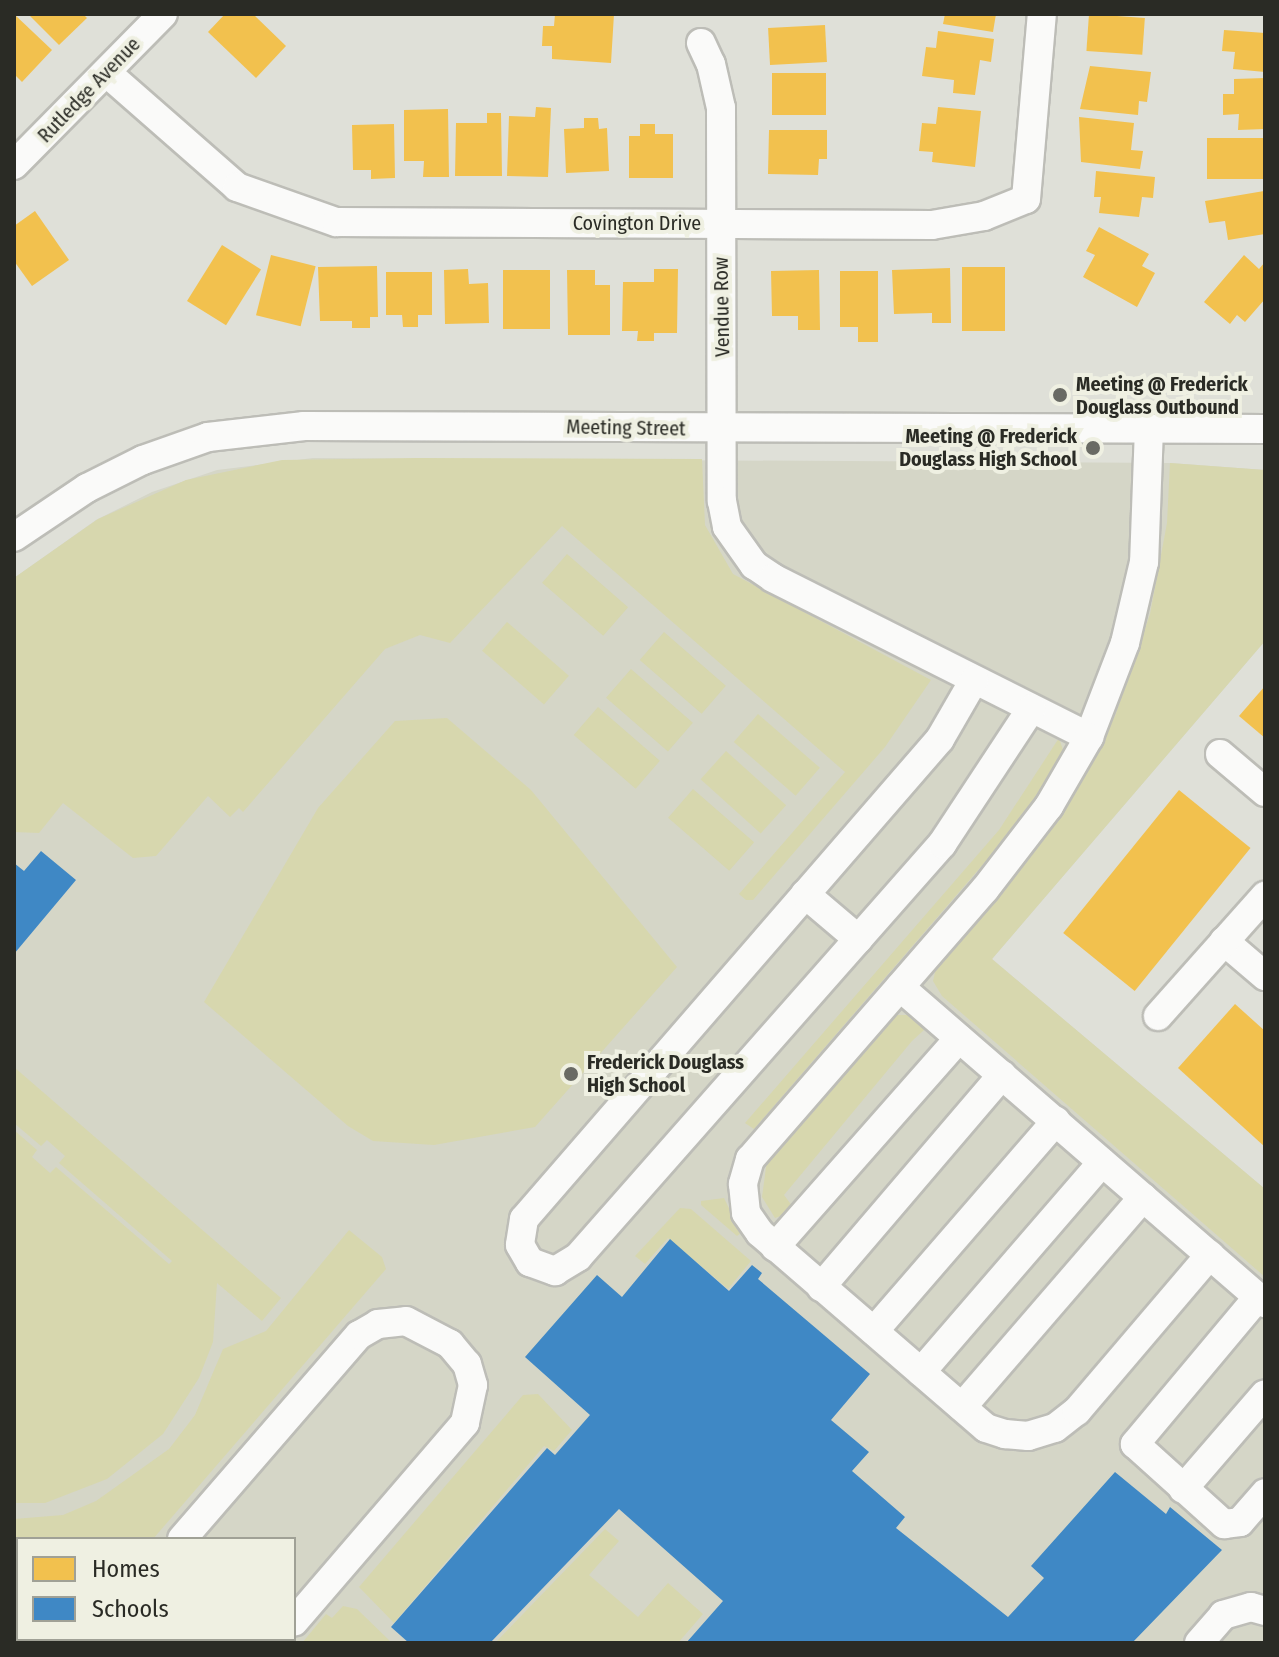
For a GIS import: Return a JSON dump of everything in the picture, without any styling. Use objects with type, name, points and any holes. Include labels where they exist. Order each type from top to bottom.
[{"type":"street","name":"Rutledge Avenue","points":[[14,165],[163,14]]},
{"type":"street","name":"Covington Drive","points":[[107,73],[237,187],[336,222],[932,225],[984,216],[1026,199],[1042,14]]},
{"type":"street","name":"Vendue Row","points":[[701,43],[711,64],[721,108],[722,501],[727,527],[754,565],[1089,737]]},
{"type":"street","name":"Meeting Street","points":[[14,537],[87,488],[208,437],[368,424],[723,430],[1265,429]]},
{"type":"street","points":[[1149,428],[1144,562],[1125,643],[1089,737],[1049,806],[900,987],[750,1159],[743,1184],[746,1213],[775,1247],[986,1428],[1005,1434],[1028,1436],[1055,1428],[1086,1401],[1210,1255]]},
{"type":"street","points":[[974,680],[940,739],[524,1219],[520,1245],[530,1262],[555,1271],[578,1257],[942,844],[1031,709]]},
{"type":"street","points":[[1220,754],[1265,792]]},
{"type":"street","points":[[805,894],[858,939]]},
{"type":"street","points":[[1158,1016],[1265,896]]},
{"type":"street","points":[[1224,941],[1265,976]]},
{"type":"street","points":[[900,987],[1262,1300],[1135,1444],[1224,1524],[1240,1522],[1265,1493]]},
{"type":"street","points":[[775,1247],[959,1038]]},
{"type":"street","points":[[821,1287],[1002,1075]]},
{"type":"street","points":[[874,1331],[1056,1121]]},
{"type":"street","points":[[921,1372],[1102,1162]]},
{"type":"street","points":[[962,1407],[1143,1197]]},
{"type":"street","points":[[184,1537],[359,1335],[378,1324],[406,1321],[450,1344],[467,1364],[473,1385],[465,1423],[296,1620]]},
{"type":"street","points":[[1183,1489],[1265,1394]]},
{"type":"street","points":[[1199,1643],[1223,1615],[1251,1607],[1265,1611]]},
{"type":"shaded area","name":"Frederick Douglass High School","points":[[313,458],[1170,463],[1265,470],[1265,641],[992,959],[1265,1189],[1265,1643],[14,1643],[14,578],[96,520],[152,492],[217,470]]},
{"type":"green space","points":[[702,459],[705,525],[733,574],[931,680],[885,747],[753,900],[746,900],[739,894],[845,772],[562,526],[450,643],[420,635],[385,649],[243,812],[239,808],[230,817],[208,796],[156,856],[133,858],[63,803],[39,833],[14,832],[14,578],[98,519],[186,480],[282,460]]},
{"type":"green space","points":[[1170,463],[1265,470],[1265,641],[992,959],[1265,1189],[1265,1277],[942,996],[933,981],[937,964],[1058,817],[1115,716],[1150,614],[1167,523]]},
{"type":"green space","points":[[567,554],[628,607],[603,636],[542,583]]},
{"type":"green space","points":[[507,622],[569,676],[544,704],[482,651]]},
{"type":"green space","points":[[664,632],[726,686],[702,714],[640,660]]},
{"type":"green space","points":[[631,669],[693,723],[668,751],[606,698]]},
{"type":"green space","points":[[598,707],[660,761],[636,789],[574,735]]},
{"type":"green space","points":[[758,714],[820,768],[796,796],[734,742]]},
{"type":"green space","points":[[447,718],[531,790],[677,967],[535,1127],[434,1145],[373,1141],[348,1126],[204,1002],[318,808],[395,721]]},
{"type":"green space","points":[[1059,738],[1064,753],[1025,816],[754,1129],[745,1123],[999,830]]},
{"type":"green space","points":[[726,751],[786,805],[761,833],[701,779]]},
{"type":"green space","points":[[693,789],[754,842],[729,871],[668,818]]},
{"type":"green space","points":[[895,1015],[919,1015],[937,1032],[924,1030],[912,1041],[784,1195],[796,1211],[775,1218],[762,1197],[767,1160]]},
{"type":"green space","points":[[14,1067],[281,1298],[262,1321],[217,1283],[213,1342],[199,1378],[163,1434],[107,1479],[45,1503],[14,1503],[14,1130],[37,1150],[32,1157],[50,1173],[56,1167],[169,1264],[172,1261],[59,1163],[65,1156],[47,1140],[41,1146],[14,1123]]},
{"type":"green space","points":[[724,1198],[741,1233],[737,1236],[701,1205],[701,1201]]},
{"type":"green space","points":[[680,1208],[691,1209],[751,1261],[728,1289],[668,1238],[645,1264],[635,1256]]},
{"type":"green space","points":[[349,1230],[382,1257],[386,1269],[155,1537],[16,1537],[16,1641],[107,1643],[14,1643],[14,1519],[63,1515],[96,1501],[169,1449],[195,1415],[223,1349],[266,1331]]},
{"type":"green space","points":[[538,1394],[572,1430],[554,1451],[544,1446],[394,1623],[359,1587],[523,1395]]},
{"type":"green space","points":[[605,1529],[619,1541],[589,1575],[638,1617],[668,1583],[703,1614],[678,1643],[495,1643]]},
{"type":"green space","points":[[343,1606],[357,1609],[392,1643],[302,1643],[326,1614],[332,1618]]},
{"type":"building: Homes","points":[[14,14],[52,50],[22,82],[14,74]]},
{"type":"building: Homes","points":[[28,14],[83,14],[87,18],[59,45]]},
{"type":"building: Homes","points":[[225,14],[253,14],[286,46],[256,78],[208,32]]},
{"type":"building: Homes","points":[[555,14],[614,14],[611,63],[552,59],[552,46],[542,46],[543,26],[554,26]]},
{"type":"building: Homes","points":[[945,14],[996,14],[993,32],[943,24]]},
{"type":"building: Homes","points":[[1089,14],[1145,18],[1142,55],[1086,51]]},
{"type":"building: Homes","points":[[825,25],[827,62],[770,65],[768,28]]},
{"type":"building: Homes","points":[[1224,30],[1265,33],[1265,72],[1233,69],[1235,52],[1222,51]]},
{"type":"building: Homes","points":[[938,31],[994,39],[991,62],[980,60],[975,95],[953,93],[954,80],[922,76],[926,47],[936,48]]},
{"type":"building: Homes","points":[[1090,66],[1151,72],[1147,102],[1139,101],[1138,115],[1080,109]]},
{"type":"building: Homes","points":[[772,73],[826,73],[826,115],[772,115]]},
{"type":"building: Homes","points":[[1265,78],[1265,129],[1238,130],[1239,114],[1223,115],[1223,94],[1234,94],[1234,79]]},
{"type":"building: Homes","points":[[536,107],[551,108],[548,177],[507,176],[509,116],[535,117]]},
{"type":"building: Homes","points":[[938,107],[981,111],[975,167],[932,162],[933,152],[919,151],[922,123],[936,124]]},
{"type":"building: Homes","points":[[448,109],[449,177],[423,177],[424,161],[404,161],[404,110]]},
{"type":"building: Homes","points":[[487,113],[501,113],[502,176],[455,176],[456,123],[487,123]]},
{"type":"building: Homes","points":[[1079,117],[1134,123],[1131,150],[1143,151],[1140,169],[1081,162]]},
{"type":"building: Homes","points":[[584,118],[598,118],[599,129],[607,128],[609,171],[566,173],[564,129],[584,128]]},
{"type":"building: Homes","points":[[394,124],[395,178],[371,179],[371,170],[353,170],[352,125]]},
{"type":"building: Homes","points":[[640,124],[655,124],[655,134],[673,134],[673,178],[629,178],[629,136],[640,136]]},
{"type":"building: Homes","points":[[769,130],[827,130],[827,159],[819,159],[818,175],[768,174]]},
{"type":"building: Homes","points":[[1207,138],[1265,138],[1265,179],[1207,179]]},
{"type":"building: Homes","points":[[1096,171],[1155,177],[1153,198],[1142,197],[1139,217],[1099,213],[1101,197],[1094,197]]},
{"type":"building: Homes","points":[[1264,191],[1265,234],[1228,240],[1225,221],[1209,223],[1205,201]]},
{"type":"building: Homes","points":[[35,211],[69,260],[32,286],[14,261],[14,226]]},
{"type":"building: Homes","points":[[1099,227],[1149,254],[1142,266],[1155,273],[1137,307],[1083,277],[1095,255],[1086,251]]},
{"type":"building: Homes","points":[[222,245],[261,269],[226,325],[187,301]]},
{"type":"building: Homes","points":[[271,255],[316,266],[301,326],[256,315]]},
{"type":"building: Homes","points":[[1244,255],[1259,269],[1265,262],[1265,299],[1245,322],[1237,315],[1230,324],[1204,302]]},
{"type":"building: Homes","points":[[377,266],[378,317],[370,317],[370,328],[352,328],[352,321],[320,321],[318,267]]},
{"type":"building: Homes","points":[[962,267],[1005,267],[1005,331],[962,331]]},
{"type":"building: Homes","points":[[950,268],[951,323],[932,323],[932,313],[894,314],[892,270]]},
{"type":"building: Homes","points":[[468,269],[469,284],[488,283],[489,323],[445,324],[444,270]]},
{"type":"building: Homes","points":[[654,269],[678,269],[677,333],[654,333],[654,341],[637,341],[638,331],[622,331],[623,282],[654,282]]},
{"type":"building: Homes","points":[[503,270],[550,270],[550,329],[503,329]]},
{"type":"building: Homes","points":[[567,270],[595,270],[595,285],[610,285],[610,335],[568,335]]},
{"type":"building: Homes","points":[[819,270],[820,330],[798,330],[798,316],[772,316],[771,271]]},
{"type":"building: Homes","points":[[840,271],[878,271],[878,342],[858,342],[858,327],[840,327]]},
{"type":"building: Homes","points":[[386,272],[432,272],[432,315],[418,315],[418,327],[403,327],[402,315],[386,315]]},
{"type":"building: Homes","points":[[1265,686],[1265,738],[1239,716]]},
{"type":"building: Homes","points":[[1179,790],[1250,848],[1135,991],[1063,933]]},
{"type":"building: Homes","points":[[1235,1004],[1265,1031],[1265,1147],[1178,1068]]},
{"type":"building: Schools","points":[[41,851],[76,880],[14,954],[14,863],[24,871]]},
{"type":"building: Schools","points":[[670,1239],[729,1291],[752,1265],[762,1273],[758,1279],[870,1374],[831,1420],[869,1452],[852,1471],[905,1517],[896,1528],[1008,1617],[1044,1578],[1031,1566],[1115,1472],[1166,1514],[1170,1507],[1222,1550],[1132,1643],[686,1643],[723,1601],[619,1509],[490,1643],[409,1643],[391,1627],[547,1448],[555,1455],[590,1415],[525,1357],[597,1275],[622,1297]]},
{"type":"place","name":"Meeting @ Frederick Douglass Outbound","points":[[1060,395]]},
{"type":"place","name":"Meeting @ Frederick Douglass High School","points":[[1093,448]]},
{"type":"place","name":"Frederick Douglass High School","points":[[571,1074]]}]
